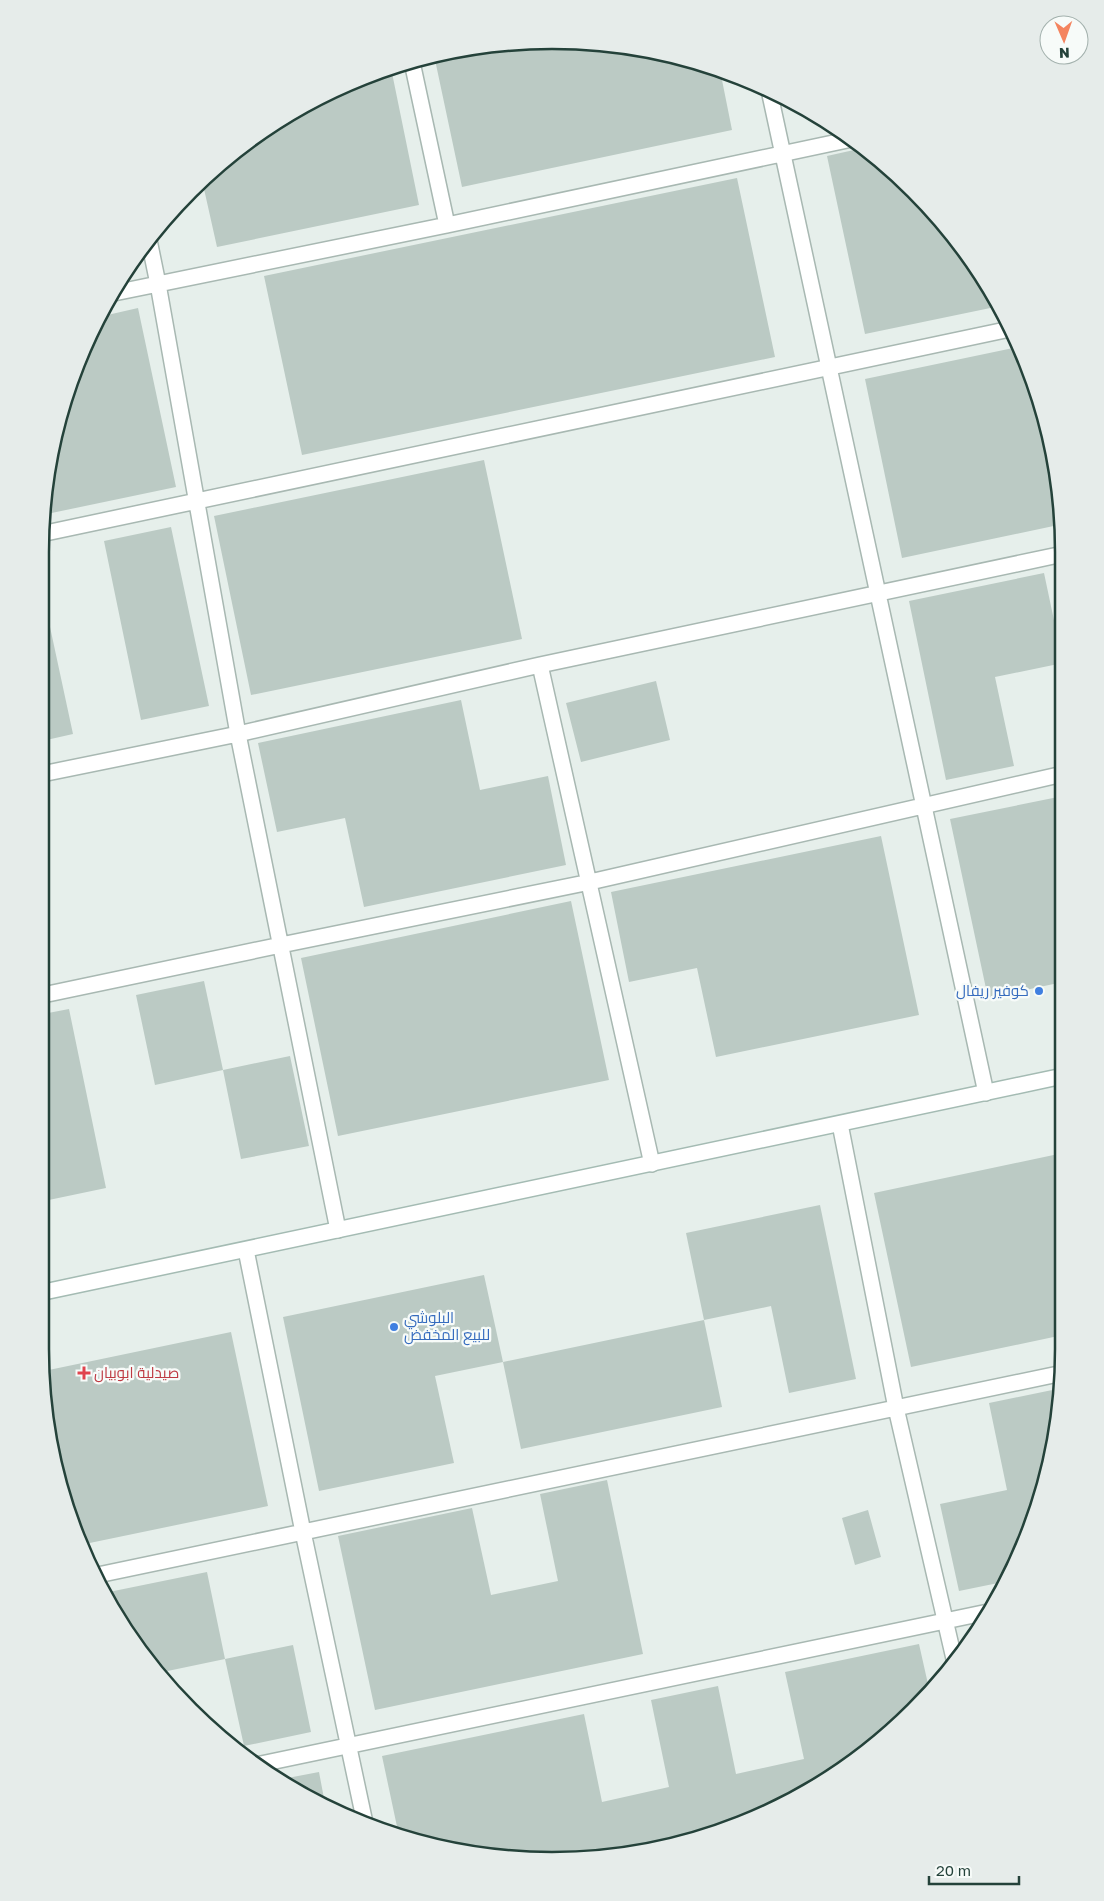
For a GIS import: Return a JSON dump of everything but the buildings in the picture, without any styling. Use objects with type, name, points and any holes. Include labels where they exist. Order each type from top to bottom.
[{"type":"street","points":[[413,68],[447,225]]},
{"type":"street","points":[[771,99],[986,1093]]},
{"type":"street","points":[[122,291],[447,225],[842,141]]},
{"type":"street","points":[[150,250],[158,284],[238,734],[338,1230]]},
{"type":"street","points":[[50,532],[1004,330]]},
{"type":"street","points":[[49,773],[238,734],[540,665],[1055,556]]},
{"type":"street","points":[[540,665],[652,1164]]},
{"type":"street","points":[[49,994],[281,944],[590,882],[924,804],[1055,776]]},
{"type":"street","points":[[49,1291],[1055,1078]]},
{"type":"street","points":[[840,1124],[896,1408],[953,1653]]},
{"type":"street","points":[[246,1250],[362,1815]]},
{"type":"street","points":[[102,1574],[1054,1375]]},
{"type":"street","points":[[266,1763],[980,1614]]},
{"type":"place","name":"كوفير ريفال","points":[[1039,991]]},
{"type":"place","name":"البلوشي للبيع المخفض","points":[[394,1327]]},
{"type":"place","name":"صيدلية ابوبيان","points":[[84,1373]]}]
